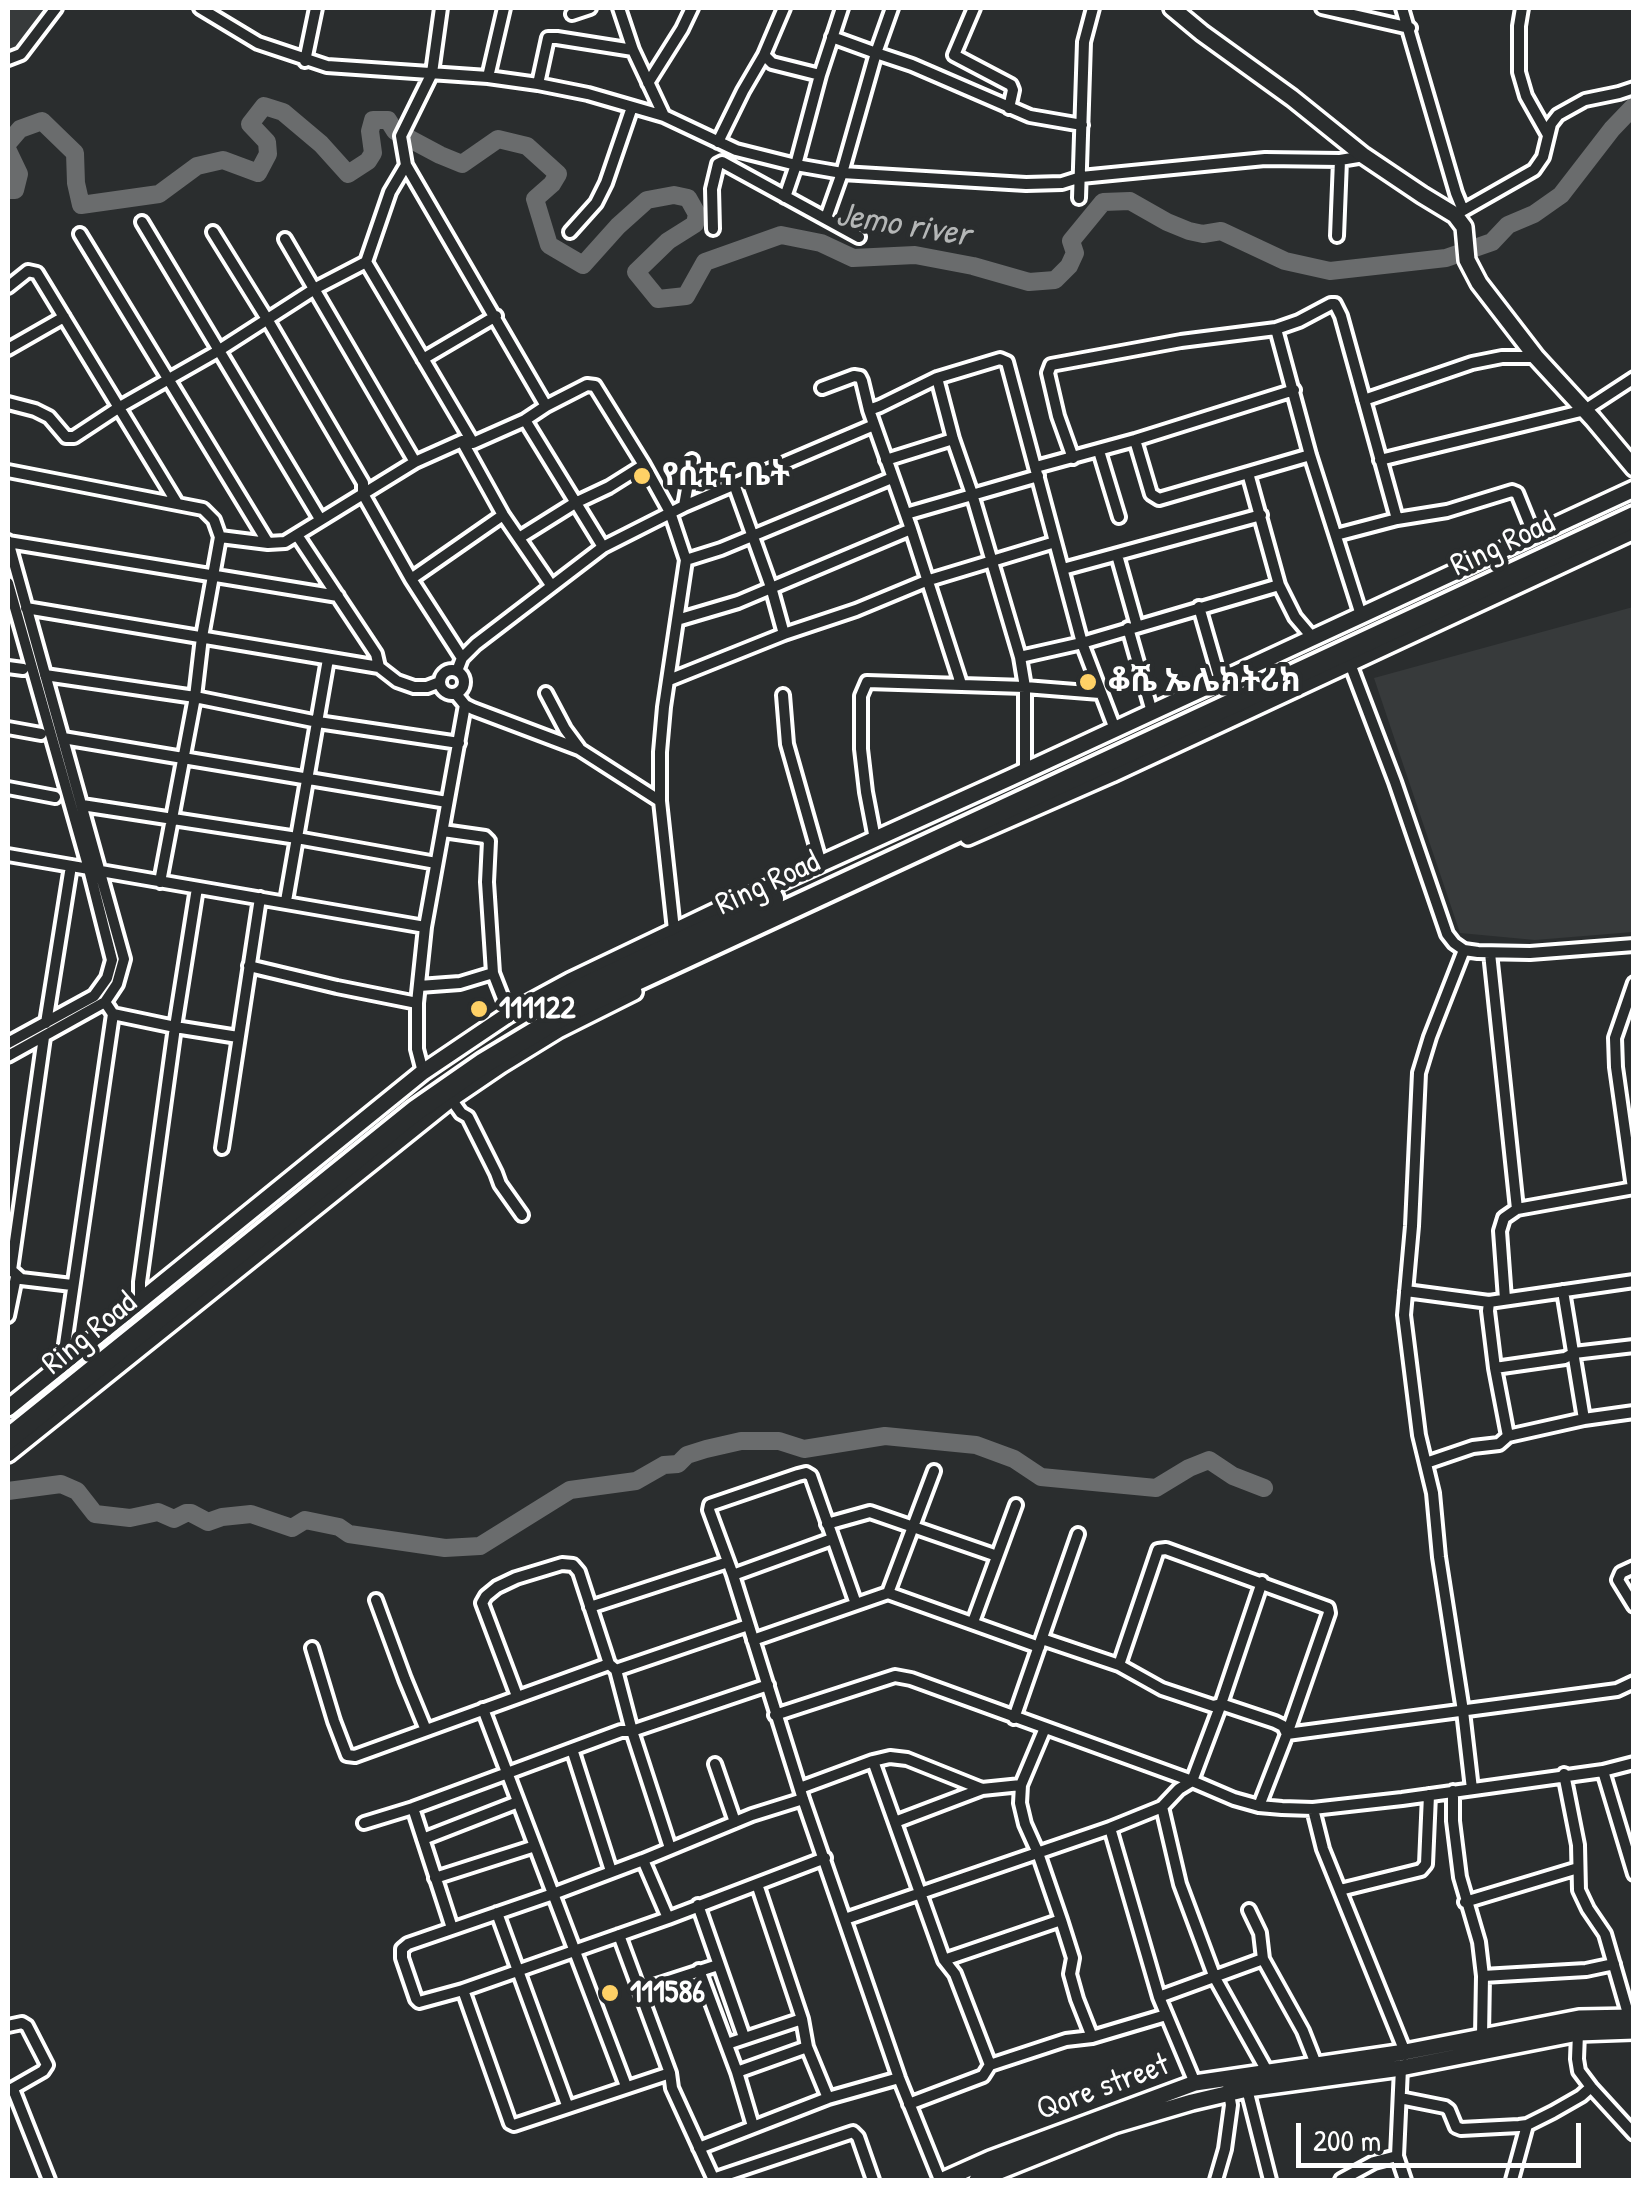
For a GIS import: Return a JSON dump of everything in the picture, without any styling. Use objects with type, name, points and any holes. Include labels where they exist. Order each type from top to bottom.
[{"type":"highway","name":"Ring Road","points":[[8,1424],[414,1096],[473,1054],[580,989],[1634,503]]},
{"type":"highway","name":"Ring Road","points":[[8,1439],[415,1112],[484,1063],[572,1010],[1347,657],[1634,517]]},
{"type":"street","points":[[8,59],[30,44],[56,8]]},
{"type":"street","points":[[200,8],[258,43],[327,66],[488,78],[588,94],[664,116],[736,150],[842,173],[1062,183],[1080,177],[1265,160],[1340,160],[1364,156]]},
{"type":"street","points":[[306,60],[316,8]]},
{"type":"street","points":[[442,8],[432,73],[401,136],[406,165],[546,406]]},
{"type":"street","points":[[488,78],[504,8]]},
{"type":"street","points":[[572,14],[590,8]]},
{"type":"street","points":[[619,8],[633,50],[664,116]]},
{"type":"street","points":[[648,83],[692,8]]},
{"type":"street","points":[[718,142],[784,8]]},
{"type":"street","points":[[786,197],[842,8]]},
{"type":"street","points":[[826,218],[892,8]]},
{"type":"street","points":[[974,8],[954,55],[1011,85],[1009,108]]},
{"type":"street","points":[[1079,198],[1084,42],[1093,8]]},
{"type":"street","points":[[1172,8],[1364,156],[1422,196],[1459,212]]},
{"type":"street","points":[[1322,8],[1410,28]]},
{"type":"street","points":[[1402,8],[1456,193],[1467,260],[1479,283],[1536,357],[1634,468]]},
{"type":"street","points":[[1522,8],[1519,72],[1526,96],[1548,135]]},
{"type":"street","points":[[832,37],[1030,116],[1082,125]]},
{"type":"street","points":[[538,84],[548,38],[633,50]]},
{"type":"street","points":[[764,55],[772,63],[820,75]]},
{"type":"street","points":[[1459,212],[1534,170],[1543,158],[1551,124],[1558,115],[1586,100],[1634,88]]},
{"type":"street","points":[[570,232],[596,203],[606,183],[632,107]]},
{"type":"street","points":[[1337,236],[1340,160]]},
{"type":"street","points":[[713,229],[712,188],[720,162],[859,237]]},
{"type":"street","points":[[8,403],[35,410],[48,417],[66,437],[74,437],[218,351],[316,288],[366,262],[390,192],[406,165]]},
{"type":"street","points":[[142,222],[320,519]]},
{"type":"street","points":[[212,232],[363,483],[362,494],[411,579],[462,658]]},
{"type":"street","points":[[80,234],[268,543]]},
{"type":"street","points":[[285,239],[414,462]]},
{"type":"street","points":[[366,262],[424,359],[503,515],[551,585]]},
{"type":"street","points":[[8,287],[28,272],[37,273],[177,504]]},
{"type":"street","points":[[1073,458],[1048,374],[1051,365],[1276,328],[1335,304],[1397,519]]},
{"type":"street","points":[[424,359],[496,316]]},
{"type":"street","points":[[8,349],[64,317]]},
{"type":"street","points":[[1276,328],[1310,455],[1361,614]]},
{"type":"street","points":[[1364,400],[1472,363],[1502,356],[1536,357]]},
{"type":"street","points":[[869,410],[936,378],[1000,359],[1007,362],[1082,642],[1115,729]]},
{"type":"street","points":[[822,388],[858,376],[862,381],[962,684]]},
{"type":"street","points":[[936,378],[1020,657],[1025,686],[1025,771]]},
{"type":"street","points":[[1380,460],[1585,410],[1634,378]]},
{"type":"street","points":[[220,537],[285,542],[414,462],[525,420],[588,385],[595,386],[670,512],[686,560],[660,752],[660,800],[674,930]]},
{"type":"street","points":[[906,514],[1294,390]]},
{"type":"street","points":[[525,420],[602,547]]},
{"type":"street","points":[[457,671],[462,658],[476,644],[602,547],[670,512],[874,425]]},
{"type":"street","points":[[886,460],[953,439]]},
{"type":"street","points":[[1136,440],[1152,494],[1159,499],[1310,455]]},
{"type":"street","points":[[1099,451],[1118,517]]},
{"type":"street","points":[[684,506],[692,460]]},
{"type":"street","points":[[519,538],[644,464]]},
{"type":"street","points":[[8,471],[203,510],[214,520],[220,537],[160,882]]},
{"type":"street","points":[[1248,472],[1280,586],[1295,618],[1312,638]]},
{"type":"street","points":[[686,560],[892,478]]},
{"type":"street","points":[[734,484],[784,634]]},
{"type":"street","points":[[8,1408],[422,1072],[509,1014],[674,930],[1634,488]]},
{"type":"street","points":[[1336,536],[1397,519],[1447,511],[1512,491],[1521,500],[1534,535]]},
{"type":"street","points":[[411,579],[503,515]]},
{"type":"street","points":[[1063,570],[1261,515]]},
{"type":"street","points":[[677,620],[726,606],[911,529]]},
{"type":"street","points":[[8,1454],[451,1099],[558,1030],[890,870],[1112,774],[1347,657],[1634,531]]},
{"type":"street","points":[[297,535],[376,654],[379,668]]},
{"type":"street","points":[[668,680],[926,581],[1056,542]]},
{"type":"street","points":[[8,1043],[94,996],[107,978],[112,960],[82,805],[8,548],[338,596]]},
{"type":"street","points":[[1117,555],[1152,712]]},
{"type":"street","points":[[8,584],[124,959],[105,1002],[8,1056]]},
{"type":"street","points":[[1020,657],[1280,586]]},
{"type":"street","points":[[8,604],[8,625]]},
{"type":"street","points":[[1199,607],[1220,680]]},
{"type":"street","points":[[26,608],[379,668],[414,687],[428,687],[440,682],[446,672],[457,671]]},
{"type":"street","points":[[1347,657],[1447,934],[1454,943],[1464,950],[1530,954],[1634,944]]},
{"type":"street","points":[[286,901],[328,660]]},
{"type":"street","points":[[8,667],[23,669]]},
{"type":"street","points":[[440,682],[445,692],[461,691],[464,680],[457,671]]},
{"type":"street","points":[[45,675],[195,696],[318,722],[459,743]]},
{"type":"street","points":[[875,840],[861,749],[860,696],[870,681],[1025,686],[1100,693]]},
{"type":"street","points":[[546,693],[579,749]]},
{"type":"street","points":[[456,694],[464,705],[579,749],[660,800]]},
{"type":"street","points":[[782,695],[787,744],[820,864]]},
{"type":"street","points":[[422,1072],[417,1049],[417,1003],[425,927],[464,705]]},
{"type":"street","points":[[8,728],[41,734]]},
{"type":"street","points":[[63,738],[447,802]]},
{"type":"street","points":[[8,788],[56,797]]},
{"type":"street","points":[[82,805],[436,863]]},
{"type":"street","points":[[443,831],[485,837],[489,842],[487,882],[493,973],[509,1014]]},
{"type":"street","points":[[8,855],[425,927]]},
{"type":"street","points":[[46,1023],[71,866]]},
{"type":"street","points":[[140,1302],[197,888]]},
{"type":"street","points":[[222,1148],[260,898]]},
{"type":"street","points":[[1464,950],[1418,1073],[1404,1315],[1420,1435],[1433,1493],[1472,1788]]},
{"type":"street","points":[[1490,953],[1517,1209]]},
{"type":"street","points":[[249,966],[417,1003]]},
{"type":"street","points":[[419,986],[460,984],[493,973]]},
{"type":"street","points":[[1505,1299],[1500,1231],[1504,1218],[1517,1209],[1633,1188],[1615,1038],[1634,983]]},
{"type":"street","points":[[62,1366],[113,1014],[105,1002]]},
{"type":"street","points":[[113,1014],[238,1037]]},
{"type":"street","points":[[44,1037],[11,1270],[16,1277],[72,1285]]},
{"type":"street","points":[[451,1099],[468,1117],[500,1184],[522,1214]]},
{"type":"street","points":[[8,1316],[16,1277]]},
{"type":"street","points":[[1406,1291],[1489,1302],[1634,1281]]},
{"type":"street","points":[[1563,1291],[1584,1419]]},
{"type":"street","points":[[1489,1302],[1495,1368],[1508,1436]]},
{"type":"street","points":[[1495,1368],[1634,1346]]},
{"type":"street","points":[[1426,1463],[1473,1447],[1499,1444],[1508,1436],[1634,1412]]},
{"type":"street","points":[[888,1593],[934,1472]]},
{"type":"street","points":[[856,1604],[811,1476],[806,1473],[710,1505],[776,1715],[899,2078],[942,2180]]},
{"type":"street","points":[[973,1622],[1016,1505]]},
{"type":"street","points":[[827,1524],[870,1512],[996,1556]]},
{"type":"street","points":[[1014,1718],[1078,1534]]},
{"type":"street","points":[[733,1575],[832,1539]]},
{"type":"street","points":[[1118,1665],[1158,1550],[1166,1549],[1328,1608],[1259,1806]]},
{"type":"street","points":[[590,1607],[728,1562]]},
{"type":"street","points":[[517,1696],[482,1604],[497,1587],[538,1570],[574,1565],[612,1667],[670,1848]]},
{"type":"street","points":[[1634,1567],[1618,1580],[1634,1606]]},
{"type":"street","points":[[845,1919],[1162,1807],[1192,1780],[1262,1582]]},
{"type":"street","points":[[753,1640],[888,1593],[1118,1665],[1162,1689],[1283,1726],[1287,1734]]},
{"type":"street","points":[[376,1600],[426,1730]]},
{"type":"street","points":[[312,1648],[334,1721],[348,1756],[355,1756],[517,1696],[748,1625]]},
{"type":"street","points":[[776,1715],[895,1676],[911,1679],[1259,1806],[1312,1808],[1428,1795],[1634,1763]]},
{"type":"street","points":[[1287,1734],[1616,1690],[1634,1682]]},
{"type":"street","points":[[364,1823],[621,1731],[632,1732],[768,1685]]},
{"type":"street","points":[[483,1709],[626,2086]]},
{"type":"street","points":[[1045,1728],[1021,1784],[1020,1803],[1073,1958],[1070,1974],[1092,2038]]},
{"type":"street","points":[[572,1749],[611,1872]]},
{"type":"street","points":[[825,1858],[668,1918],[464,1990],[419,2002],[402,1958],[402,1949],[408,1944],[643,1860],[873,1761],[907,1759],[982,1790]]},
{"type":"street","points":[[873,1761],[944,1960],[955,1974],[990,2065]]},
{"type":"street","points":[[715,1764],[735,1822]]},
{"type":"street","points":[[1603,1770],[1634,1874]]},
{"type":"street","points":[[1564,1774],[1578,1845],[1579,1890],[1605,1934],[1632,2022]]},
{"type":"street","points":[[895,1822],[982,1790],[1021,1784]]},
{"type":"street","points":[[1454,1791],[1456,1850],[1484,1976],[1482,2036]]},
{"type":"street","points":[[1340,1890],[1421,1870],[1426,1864],[1428,1795]]},
{"type":"street","points":[[422,1840],[518,1802]]},
{"type":"street","points":[[1162,1807],[1180,1884],[1215,1978],[1266,2071]]},
{"type":"street","points":[[413,1808],[452,1928]]},
{"type":"street","points":[[1312,1808],[1323,1849],[1403,2060],[1397,2156],[1406,2180]]},
{"type":"street","points":[[1110,1828],[1159,1996],[1195,2083]]},
{"type":"street","points":[[435,1878],[534,1846]]},
{"type":"street","points":[[643,1860],[668,1918]]},
{"type":"street","points":[[1465,1902],[1578,1868]]},
{"type":"street","points":[[757,1884],[802,2018],[807,2047],[828,2098]]},
{"type":"street","points":[[698,1905],[744,2037]]},
{"type":"street","points":[[1249,1910],[1260,1933],[1263,1960],[1303,2030],[1316,2064]]},
{"type":"street","points":[[498,1914],[568,2105]]},
{"type":"street","points":[[944,1960],[1061,1920]]},
{"type":"street","points":[[620,1935],[672,2088],[714,2180],[852,2132],[858,2137],[872,2180]]},
{"type":"street","points":[[1159,1996],[1263,1960]]},
{"type":"street","points":[[640,1990],[718,1964]]},
{"type":"street","points":[[1484,1976],[1586,1970],[1614,1964]]},
{"type":"street","points":[[699,1970],[753,2126]]},
{"type":"street","points":[[464,1990],[510,2123],[522,2123],[670,2073]]},
{"type":"street","points":[[910,2104],[983,2076],[990,2065],[1066,2040],[1092,2038],[1166,2015]]},
{"type":"street","points":[[727,2044],[802,2018]]},
{"type":"street","points":[[1288,2076],[1316,2064],[1403,2060],[1482,2036],[1579,2018],[1632,2022]]},
{"type":"street","points":[[1288,2076],[1632,2022]]},
{"type":"street","points":[[8,2026],[27,2026],[47,2065],[43,2072],[10,2090],[49,2180]]},
{"type":"street","points":[[1578,2033],[1576,2059],[1580,2071],[1590,2087],[1633,2131]]},
{"type":"street","points":[[737,2072],[807,2047]]},
{"type":"street","name":"Qore street","points":[[978,2180],[1114,2125],[1192,2102],[1266,2071],[1288,2076]]},
{"type":"street","name":"Qore street","points":[[942,2180],[1195,2083],[1247,2089],[1288,2076]]},
{"type":"street","points":[[699,2148],[828,2098],[899,2078]]},
{"type":"street","points":[[1216,2180],[1231,2105],[1228,2087]]},
{"type":"street","points":[[1400,2098],[1446,2107],[1456,2127],[1461,2129],[1528,2125],[1590,2087]]},
{"type":"street","points":[[1247,2089],[1270,2180]]},
{"type":"street","points":[[1512,2180],[1528,2125]]},
{"type":"street","points":[[1340,2180],[1374,2162],[1397,2156]]},
{"type":"shaded area","points":[[8,8],[48,8],[13,57],[8,58]]},
{"type":"shaded area","points":[[1633,607],[1633,932],[1535,940],[1460,933],[1374,678]]},
{"type":"waterway","name":"Jemo river","points":[[8,143],[20,129],[42,121],[75,153],[81,205],[159,194],[197,166],[223,160],[258,173],[268,154],[267,142],[250,124],[264,106],[283,112],[321,144],[348,174],[373,153],[373,120],[388,120],[395,131],[462,164],[498,139],[527,146],[558,174],[535,199],[549,245],[583,265],[647,200],[674,195],[688,198],[697,214],[695,224],[668,241],[636,272],[658,299],[686,296],[705,262],[781,235],[821,243],[853,258],[915,255],[1029,282],[1055,280],[1075,253],[1071,241],[1103,202],[1130,201],[1189,231],[1221,231],[1285,261],[1330,271],[1446,258],[1492,242],[1508,225],[1534,214],[1561,195],[1634,106]]},
{"type":"waterway","name":"Jemo river","points":[[8,151],[19,174],[15,190],[8,190]]},
{"type":"waterway","points":[[8,1491],[61,1484],[77,1491],[95,1514],[130,1518],[158,1512],[174,1519],[191,1513],[208,1522],[251,1514],[292,1528],[305,1520],[339,1527],[349,1534],[445,1548],[480,1546],[570,1490],[636,1481],[664,1465],[678,1464],[687,1455],[741,1441],[779,1441],[804,1449],[885,1436],[976,1445],[1014,1459],[1041,1477],[1156,1488],[1209,1460],[1233,1476],[1264,1488]]},
{"type":"place","name":"የሲቲና ቤት","points":[[642,476]]},
{"type":"place","name":"ቆሼ ኤሌክትሪክ","points":[[1088,682]]},
{"type":"place","name":"111122","points":[[479,1009]]},
{"type":"place","name":"111586","points":[[610,1993]]}]
